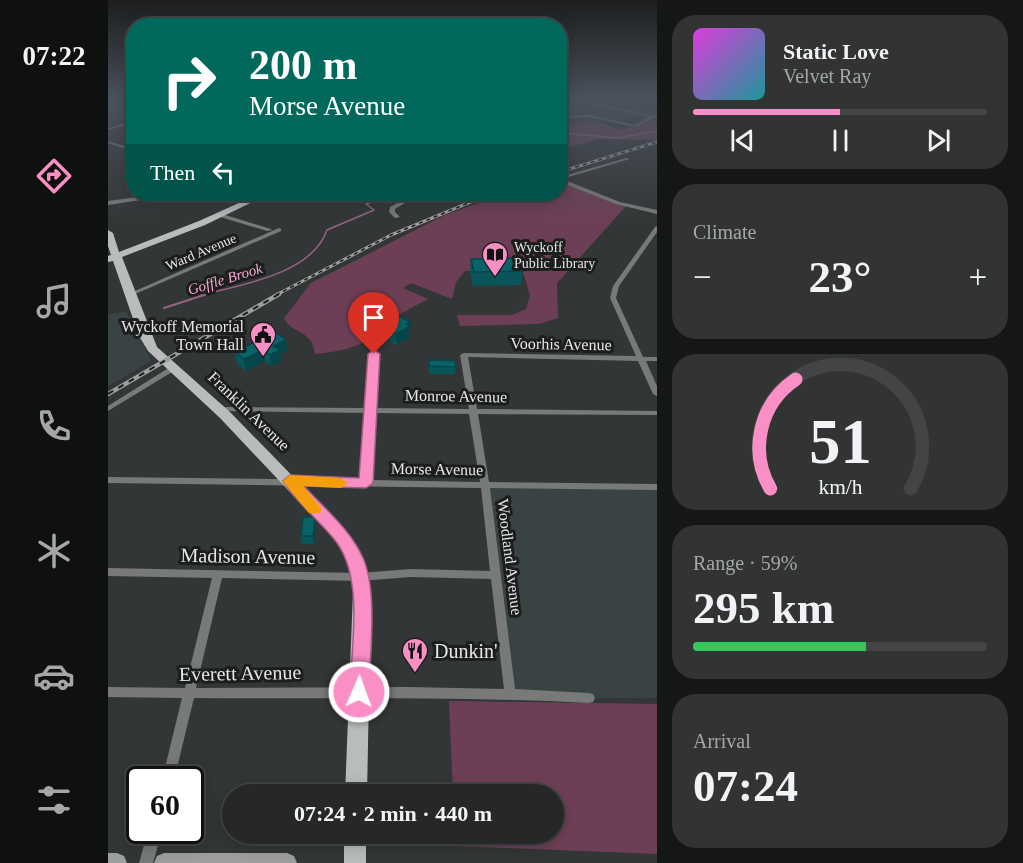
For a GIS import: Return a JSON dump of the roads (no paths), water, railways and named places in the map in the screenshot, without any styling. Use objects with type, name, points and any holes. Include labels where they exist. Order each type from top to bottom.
[{"type":"main road","points":[[113,258],[250,201]]},
{"type":"main road","name":"Franklin Avenue","points":[[108,233],[113,258],[131,294],[148,343],[173,369],[219,409],[290,481],[349,546],[356,559],[360,577],[362,610],[357,784]]},
{"type":"main road","points":[[355,844],[355,863]]},
{"type":"main road","points":[[108,863],[117,863]]},
{"type":"main road","points":[[164,863],[287,863]]},
{"type":"street","points":[[108,142],[126,148]]},
{"type":"street","points":[[567,177],[628,159]]},
{"type":"street","points":[[567,182],[618,203],[657,212]]},
{"type":"street","points":[[108,203],[126,200]]},
{"type":"street","points":[[397,217],[392,212],[392,208],[404,201]]},
{"type":"street","points":[[219,215],[269,230]]},
{"type":"street","points":[[657,229],[613,293],[614,304],[657,394]]},
{"type":"street","name":"Ward Avenue","points":[[131,294],[279,230]]},
{"type":"street","points":[[366,483],[374,354]]},
{"type":"street","name":"Voorhis Avenue","points":[[464,355],[657,359]]},
{"type":"street","name":"Woodland Avenue","points":[[464,355],[485,485],[510,693]]},
{"type":"street","points":[[108,409],[173,369]]},
{"type":"street","name":"Monroe Avenue","points":[[219,409],[657,413]]},
{"type":"street","name":"Morse Avenue","points":[[108,480],[657,487]]},
{"type":"street","name":"Madison Avenue","points":[[108,572],[360,577],[411,573],[496,575]]},
{"type":"street","points":[[171,766],[218,574]]},
{"type":"street","name":"Everett Avenue","points":[[108,692],[510,693],[589,698]]},
{"type":"street","points":[[146,863],[151,844]]},
{"type":"waterway","name":"Goffle Brook","points":[[201,295],[254,282],[291,267],[307,257],[319,245],[327,230],[374,210],[366,204],[374,201]]},
{"type":"waterway","name":"Goffle Brook","points":[[164,308],[207,294]]},
{"type":"railway","points":[[567,170],[657,142]]},
{"type":"railway","points":[[276,295],[391,235],[473,201]]},
{"type":"railway","points":[[108,394],[279,294]]},
{"type":"place","name":"Wyckoff Public Library","points":[[495,278]]},
{"type":"place","name":"Wyckoff Memorial Town Hall","points":[[263,358]]},
{"type":"place","name":"Dunkin'","points":[[415,674]]}]
